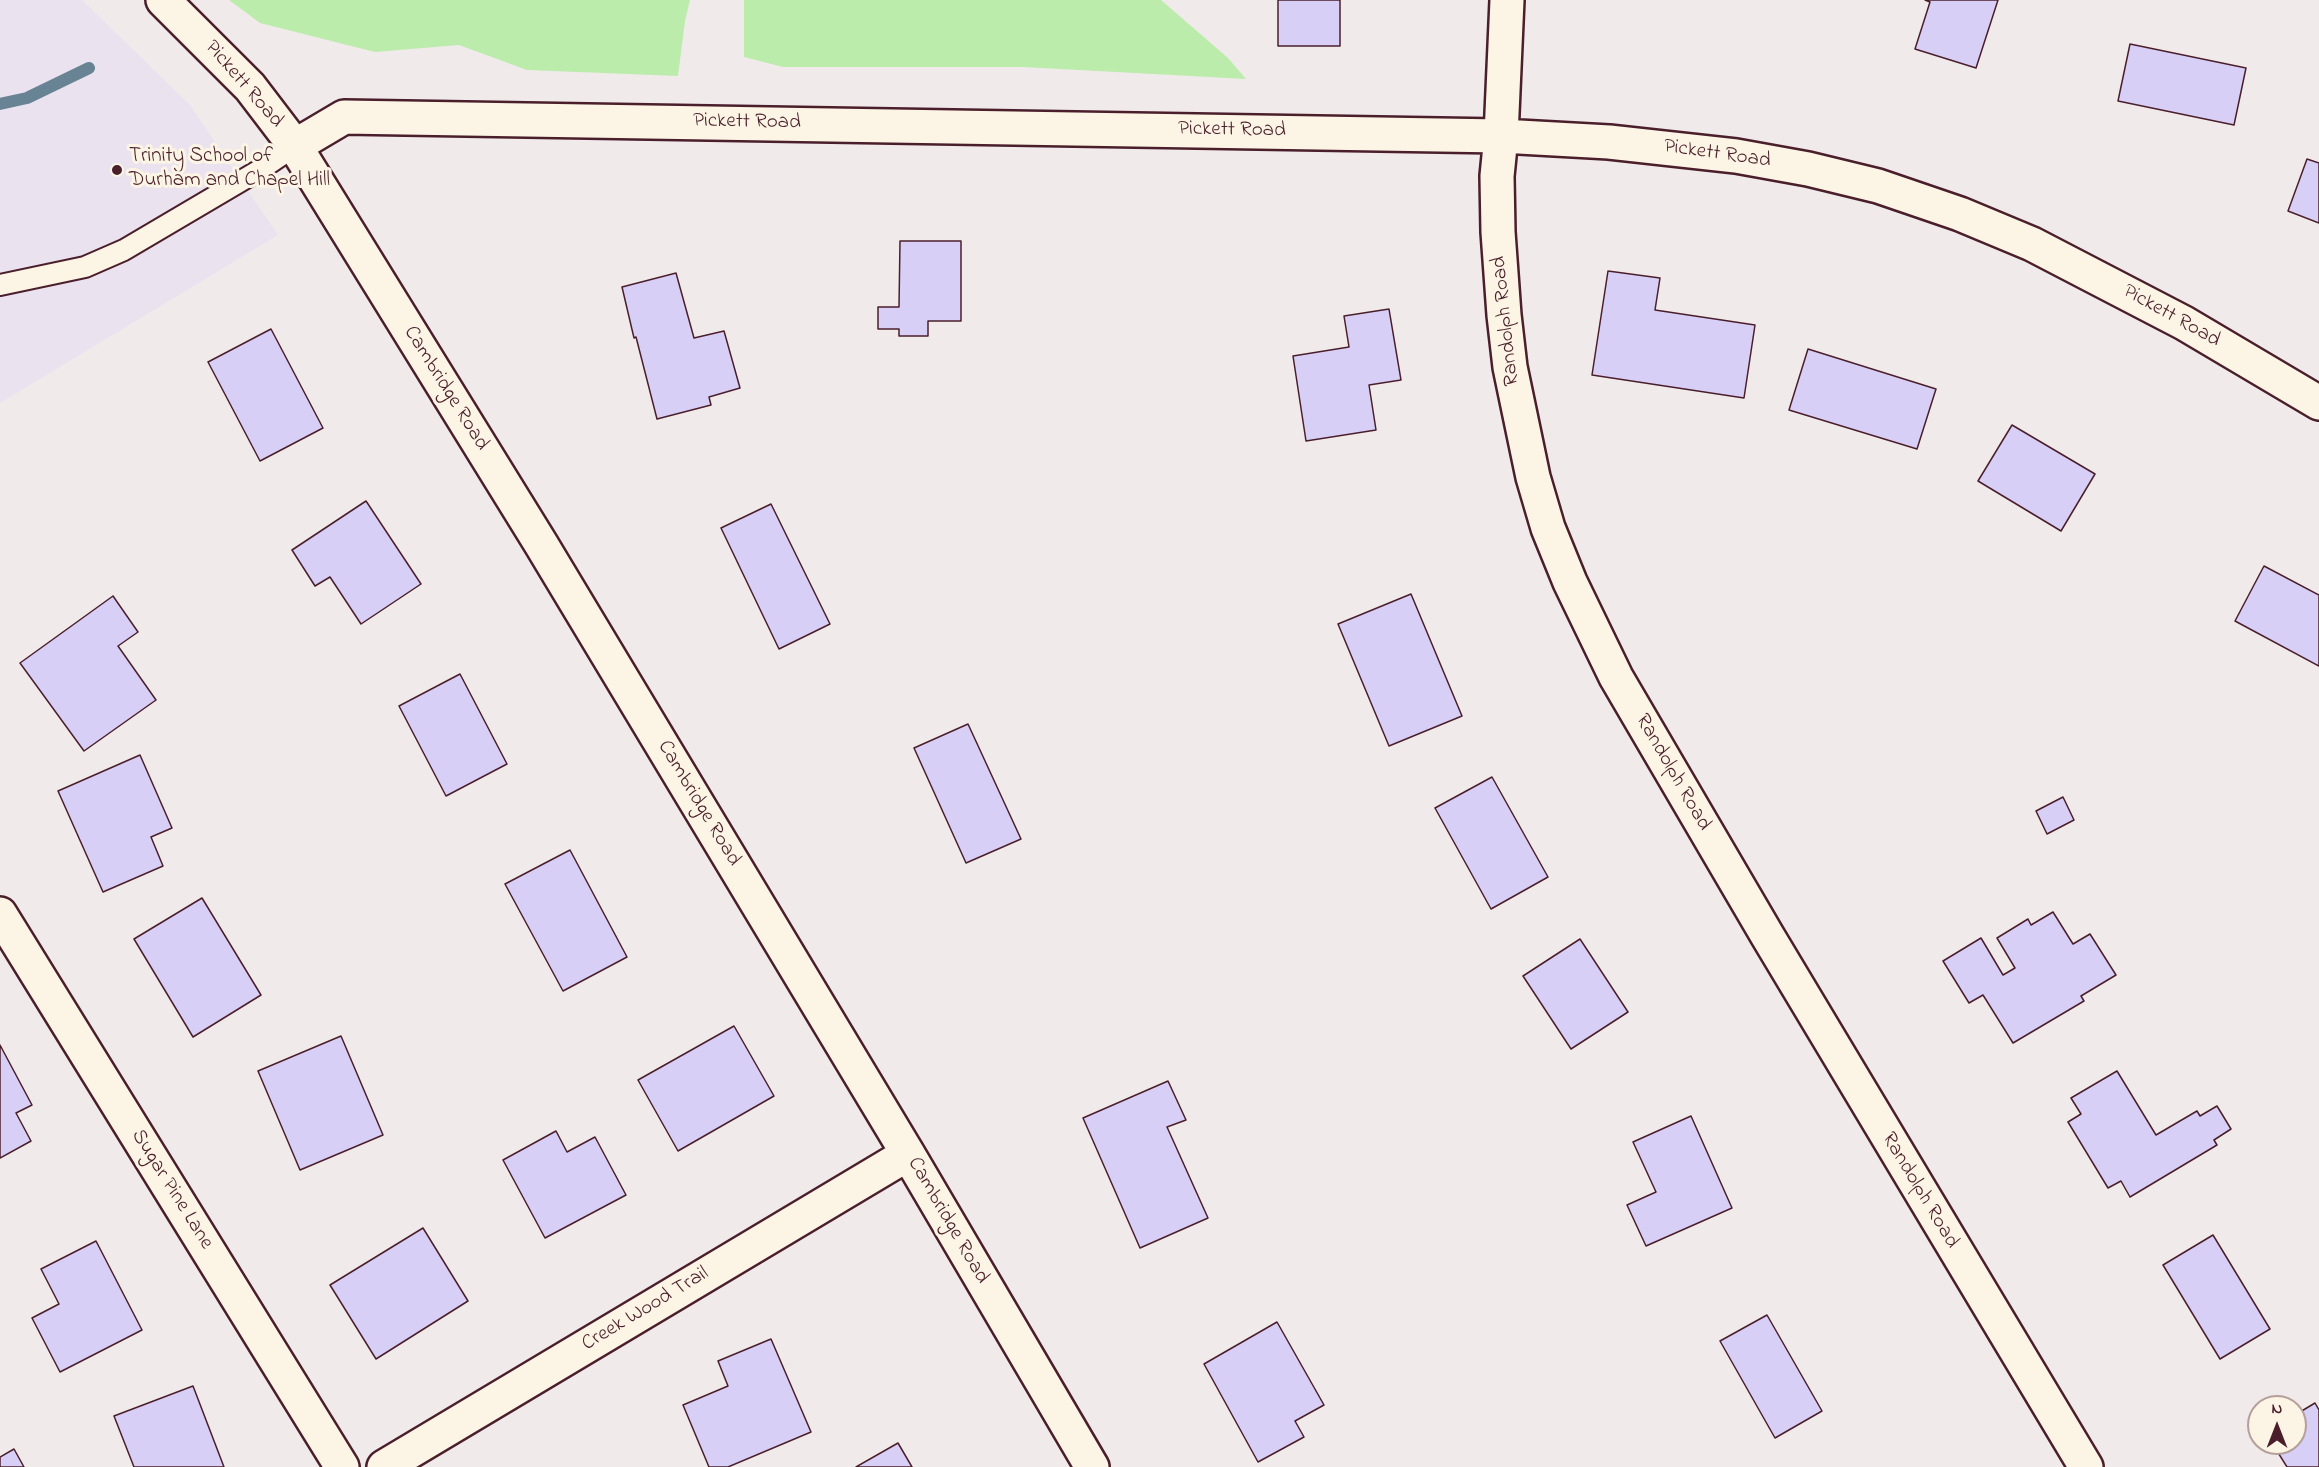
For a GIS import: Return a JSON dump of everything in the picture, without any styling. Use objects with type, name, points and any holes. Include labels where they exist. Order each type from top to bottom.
[{"type":"street","name":"Pickett Road","points":[[163,0],[250,87],[295,146],[344,117],[1502,136],[1609,142],[1736,156],[1808,169],[1878,186],[1960,214],[2032,244],[2184,323],[2319,403]]},
{"type":"street","name":"Randolph Road","points":[[1508,0],[1502,136],[1497,176],[1498,232],[1510,368],[1533,477],[1548,528],[1570,582],[1622,687],[1779,956],[2086,1467]]},
{"type":"street","name":"Cambridge Road","points":[[295,146],[541,544],[908,1154],[1092,1467]]},
{"type":"street","name":"Sugar Pine Lane","points":[[0,914],[342,1467]]},
{"type":"street","name":"Creek Wood Trail","points":[[384,1467],[908,1154]]},
{"type":"lane","points":[[0,285],[85,267],[124,250],[258,171],[295,146]]},
{"type":"shaded area","name":"Trinity School of Durham and Chapel Hill","points":[[0,0],[82,0],[189,104],[278,235],[0,403]]},
{"type":"green space","points":[[229,0],[690,0],[678,76],[527,70],[459,45],[375,52],[260,23]]},
{"type":"green space","points":[[744,0],[1161,0],[1228,58],[1246,79],[1023,67],[783,67],[744,57]]},
{"type":"building","points":[[1278,0],[1340,0],[1340,46],[1278,46]]},
{"type":"building","points":[[1925,0],[1998,0],[1976,68],[1915,49],[1930,2]]},
{"type":"building","points":[[2130,44],[2246,68],[2234,125],[2118,101]]},
{"type":"building","points":[[2307,159],[2319,163],[2319,223],[2288,211]]},
{"type":"building","points":[[900,241],[961,241],[961,321],[928,321],[928,336],[899,336],[899,329],[878,329],[878,307],[899,307]]},
{"type":"building","points":[[1608,271],[1660,278],[1655,310],[1755,325],[1744,398],[1592,375]]},
{"type":"building","points":[[676,273],[694,338],[724,331],[740,388],[709,397],[711,405],[657,419],[622,287]]},
{"type":"building","points":[[1389,309],[1401,380],[1369,385],[1376,430],[1306,441],[1293,356],[1349,347],[1344,316]]},
{"type":"building","points":[[271,329],[323,428],[260,461],[208,362]]},
{"type":"building","points":[[1808,349],[1936,389],[1917,449],[1789,410]]},
{"type":"building","points":[[2012,425],[2095,474],[2061,531],[1978,481]]},
{"type":"building","points":[[366,501],[421,584],[361,624],[330,577],[315,586],[292,550]]},
{"type":"building","points":[[771,504],[830,624],[779,649],[721,528]]},
{"type":"building","points":[[2264,566],[2319,595],[2319,666],[2235,621]]},
{"type":"building","points":[[1411,594],[1462,716],[1389,746],[1338,624]]},
{"type":"building","points":[[113,596],[138,632],[118,646],[156,700],[84,751],[20,663]]},
{"type":"building","points":[[460,674],[507,764],[446,796],[399,706]]},
{"type":"building","points":[[968,724],[1021,839],[966,863],[914,748]]},
{"type":"building","points":[[140,755],[172,828],[151,837],[163,866],[103,892],[58,791]]},
{"type":"building","points":[[1492,777],[1548,877],[1491,909],[1435,808]]},
{"type":"building","points":[[2063,797],[2074,820],[2047,834],[2036,811]]},
{"type":"building","points":[[570,850],[627,957],[563,991],[505,884]]},
{"type":"building","points":[[202,898],[261,995],[193,1037],[134,939]]},
{"type":"building","points":[[2053,912],[2073,944],[2090,934],[2116,975],[2081,996],[2084,1001],[2013,1043],[1983,995],[1969,1003],[1943,961],[1981,938],[2003,975],[2015,968],[1997,938],[2028,919],[2031,925]]},
{"type":"building","points":[[1580,939],[1628,1012],[1571,1049],[1523,976]]},
{"type":"building","points":[[734,1026],[774,1096],[678,1151],[638,1080]]},
{"type":"building","points":[[341,1036],[383,1135],[300,1170],[258,1071]]},
{"type":"building","points":[[0,1045],[32,1105],[16,1113],[31,1141],[0,1158]]},
{"type":"building","points":[[2117,1071],[2156,1135],[2197,1111],[2200,1116],[2217,1106],[2231,1129],[2214,1140],[2217,1145],[2130,1197],[2121,1181],[2108,1188],[2068,1122],[2081,1114],[2071,1098]]},
{"type":"building","points":[[1168,1081],[1186,1120],[1167,1127],[1208,1218],[1140,1248],[1083,1118]]},
{"type":"building","points":[[1691,1116],[1732,1208],[1646,1246],[1627,1205],[1656,1192],[1633,1142]]},
{"type":"building","points":[[556,1131],[567,1152],[595,1137],[626,1195],[545,1238],[503,1160]]},
{"type":"building","points":[[423,1228],[468,1301],[376,1359],[330,1285]]},
{"type":"building","points":[[2213,1235],[2270,1329],[2220,1359],[2163,1265]]},
{"type":"building","points":[[96,1241],[142,1330],[60,1372],[32,1318],[59,1304],[41,1269]]},
{"type":"building","points":[[1767,1315],[1822,1411],[1775,1438],[1720,1341]]},
{"type":"building","points":[[1277,1322],[1324,1405],[1295,1421],[1304,1437],[1258,1462],[1204,1364]]},
{"type":"building","points":[[771,1339],[811,1432],[728,1467],[709,1467],[683,1405],[728,1386],[718,1361]]},
{"type":"building","points":[[193,1386],[224,1467],[134,1467],[114,1416]]},
{"type":"building","points":[[2315,1403],[2319,1410],[2319,1467],[2287,1467],[2280,1455],[2307,1455],[2307,1408]]},
{"type":"building","points":[[898,1443],[912,1467],[856,1467]]},
{"type":"building","points":[[14,1449],[24,1467],[0,1467],[0,1457]]},
{"type":"waterway","points":[[0,104],[27,98],[89,68]]},
{"type":"place","name":"Trinity School of Durham and Chapel Hill","points":[[117,170]]}]
